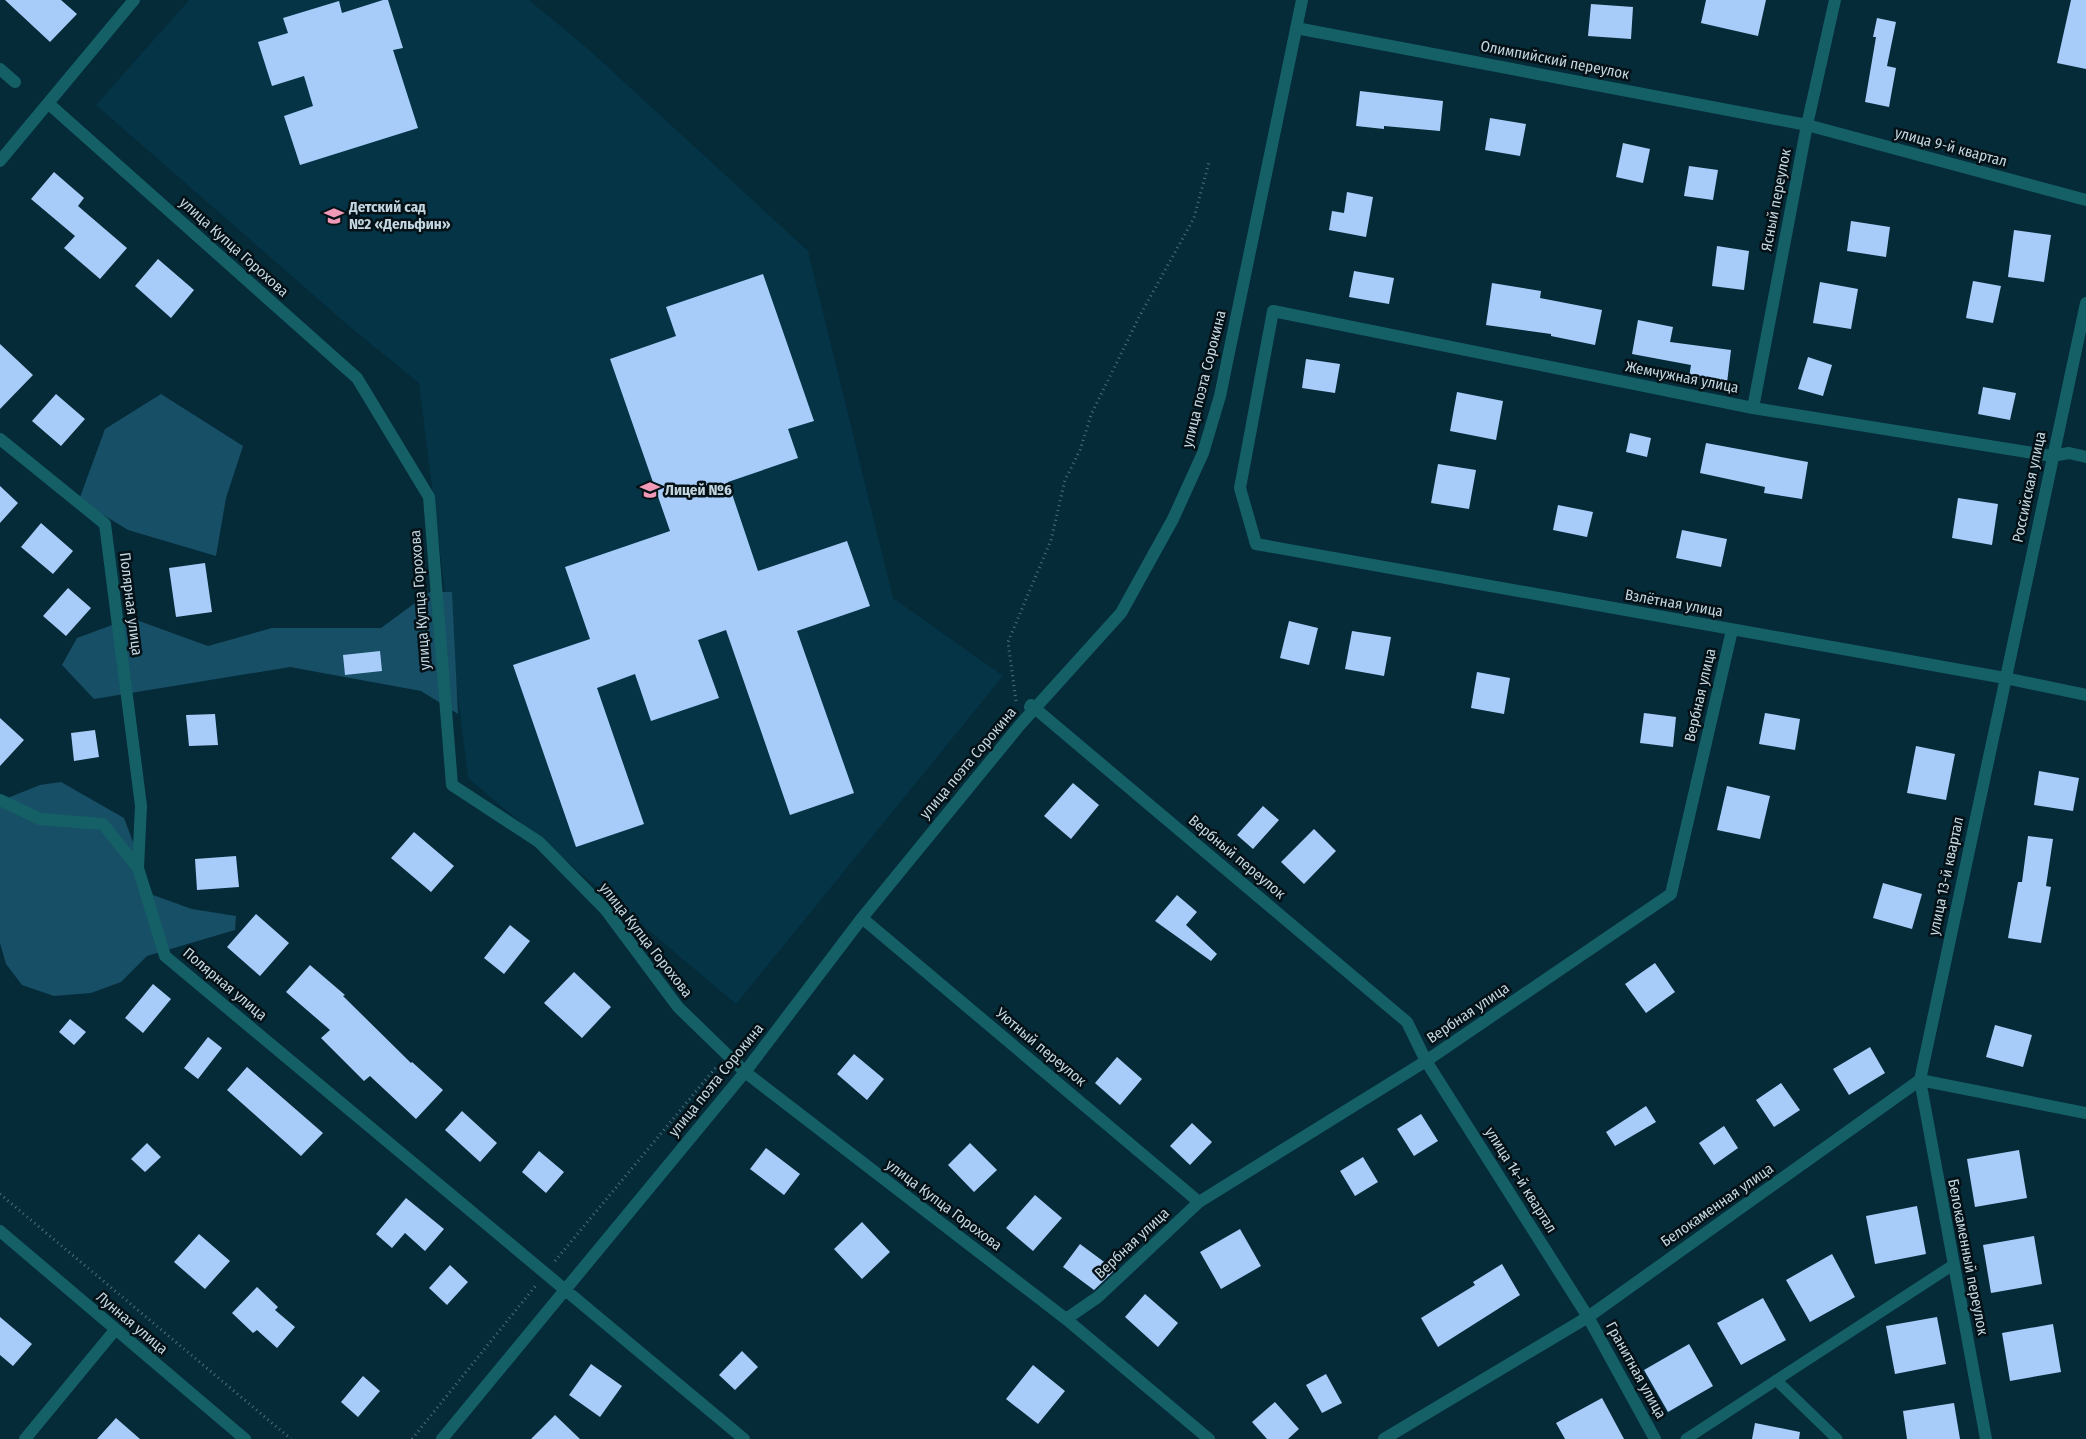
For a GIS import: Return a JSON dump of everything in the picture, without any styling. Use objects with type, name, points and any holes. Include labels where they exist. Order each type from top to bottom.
[{"type":"street","points":[[0,161],[134,0]]},
{"type":"street","name":"улица поэта Сорокина","points":[[442,1439],[745,1072],[862,918],[1019,726],[1121,613],[1173,519],[1203,454],[1222,386],[1302,0]]},
{"type":"street","name":"Ясный переулок","points":[[1753,408],[1807,125],[1836,0]]},
{"type":"street","name":"Олимпийский переулок","points":[[1296,28],[1807,125]]},
{"type":"street","points":[[0,69],[15,82]]},
{"type":"street","name":"улица Купца Горохова","points":[[49,104],[357,378],[429,497],[452,785],[539,842],[605,909],[678,1007],[745,1072],[1066,1319],[1209,1439]]},
{"type":"street","name":"улица 9-й квартал","points":[[1807,125],[2086,200]]},
{"type":"street","name":"Российская улица","points":[[2005,678],[2086,303]]},
{"type":"street","name":"Жемчужная улица","points":[[1256,544],[1240,488],[1273,311],[1753,408],[2052,456],[2069,453],[2086,457]]},
{"type":"street","name":"Полярная улица","points":[[0,439],[105,524],[141,806],[138,868],[165,956],[744,1439]]},
{"type":"street","name":"Взлётная улица","points":[[1256,544],[2005,678],[2086,695]]},
{"type":"street","name":"Вербная улица","points":[[1066,1319],[1098,1297],[1199,1202],[1426,1061],[1671,894],[1732,630]]},
{"type":"street","name":"улица 13-й квартал","points":[[1920,1080],[2005,678]]},
{"type":"street","name":"Вербный переулок","points":[[1019,726],[1031,705],[1407,1022],[1426,1061]]},
{"type":"street","points":[[0,800],[40,819],[103,824],[138,868]]},
{"type":"street","name":"Уютный переулок","points":[[862,918],[1199,1202]]},
{"type":"street","name":"улица 14-й квартал","points":[[1426,1061],[1588,1317]]},
{"type":"street","points":[[1920,1080],[2086,1113]]},
{"type":"street","name":"Белокаменный переулок","points":[[1920,1080],[1986,1439]]},
{"type":"street","name":"Белокаменная улица","points":[[1384,1439],[1588,1317],[1920,1080]]},
{"type":"street","name":"Лунная улица","points":[[0,1231],[245,1439]]},
{"type":"street","name":"Гранитная улица","points":[[1588,1317],[1656,1439]]},
{"type":"street","points":[[25,1439],[115,1330]]},
{"type":"lane","points":[[1686,1439],[1953,1265]]},
{"type":"lane","points":[[1776,1380],[1837,1439]]},
{"type":"path","points":[[1019,726],[1008,642],[1051,540],[1065,480],[1080,450],[1091,415],[1138,319],[1194,218],[1209,162]]},
{"type":"path","points":[[412,1439],[546,1272],[726,1055]]},
{"type":"path","points":[[0,1194],[291,1439]]},
{"type":"shaded area","name":"Лицей №6","points":[[189,0],[529,0],[587,48],[808,251],[893,598],[1003,676],[736,1004],[468,778],[419,383],[350,327],[96,105]]},
{"type":"shaded area","points":[[161,394],[243,446],[226,498],[216,556],[128,530],[79,500],[105,429]]},
{"type":"shaded area","points":[[430,592],[452,592],[458,714],[421,691],[290,667],[94,699],[62,665],[77,638],[131,618],[208,646],[272,628],[381,628]]},
{"type":"shaded area","points":[[61,782],[124,818],[153,895],[192,909],[236,916],[235,930],[147,956],[121,982],[91,993],[54,996],[22,985],[6,964],[0,943],[0,801],[40,785]]},
{"type":"building","points":[[5,0],[61,0],[77,14],[50,42]]},
{"type":"building","points":[[388,0],[403,48],[393,50],[418,128],[300,165],[284,116],[313,106],[304,76],[272,86],[258,42],[288,33],[283,18],[339,1],[342,13]]},
{"type":"building","points":[[1706,0],[1766,0],[1758,36],[1701,23]]},
{"type":"building","points":[[2071,0],[2086,0],[2086,69],[2057,63]]},
{"type":"building","points":[[1591,4],[1633,7],[1631,39],[1588,36]]},
{"type":"building","points":[[1877,18],[1896,22],[1887,66],[1896,68],[1889,107],[1865,102],[1876,37],[1873,37]]},
{"type":"building","points":[[1360,91],[1443,101],[1440,131],[1384,126],[1384,129],[1356,126]]},
{"type":"building","points":[[1490,118],[1526,124],[1520,156],[1485,150]]},
{"type":"building","points":[[1623,143],[1650,149],[1643,183],[1616,177]]},
{"type":"building","points":[[1689,166],[1718,170],[1713,200],[1684,196]]},
{"type":"building","points":[[54,172],[84,198],[78,206],[127,248],[100,279],[64,248],[75,236],[31,199]]},
{"type":"building","points":[[1347,192],[1373,197],[1366,237],[1329,230],[1332,211],[1344,213]]},
{"type":"building","points":[[1851,221],[1890,227],[1886,257],[1847,251]]},
{"type":"building","points":[[2014,230],[2051,235],[2044,282],[2008,277]]},
{"type":"building","points":[[1717,246],[1749,251],[1744,290],[1712,286]]},
{"type":"building","points":[[158,259],[194,290],[171,318],[135,286]]},
{"type":"building","points":[[1354,271],[1394,278],[1389,304],[1349,297]]},
{"type":"building","points":[[763,274],[814,421],[788,429],[798,458],[728,482],[758,571],[847,541],[870,606],[797,631],[854,793],[790,815],[726,630],[698,640],[719,698],[651,721],[635,674],[597,688],[644,824],[576,847],[513,665],[590,639],[565,567],[670,531],[610,359],[676,336],[666,307]]},
{"type":"building","points":[[1973,281],[2001,286],[1993,323],[1966,318]]},
{"type":"building","points":[[1820,282],[1858,289],[1851,329],[1813,323]]},
{"type":"building","points":[[1492,283],[1541,291],[1540,298],[1602,310],[1595,345],[1551,336],[1551,334],[1486,325]]},
{"type":"building","points":[[1638,320],[1673,327],[1670,342],[1731,350],[1727,383],[1689,377],[1691,365],[1632,354]]},
{"type":"building","points":[[0,344],[33,375],[0,409]]},
{"type":"building","points":[[1808,357],[1832,365],[1823,396],[1798,389]]},
{"type":"building","points":[[1306,359],[1340,364],[1335,393],[1302,388]]},
{"type":"building","points":[[1983,387],[2016,393],[2010,420],[1978,414]]},
{"type":"building","points":[[1457,392],[1503,401],[1496,440],[1450,431]]},
{"type":"building","points":[[56,394],[85,419],[61,446],[32,421]]},
{"type":"building","points":[[1630,433],[1651,438],[1647,457],[1626,452]]},
{"type":"building","points":[[1706,443],[1808,462],[1802,499],[1764,493],[1765,487],[1700,473]]},
{"type":"building","points":[[1438,464],[1476,470],[1469,509],[1431,503]]},
{"type":"building","points":[[0,486],[18,503],[0,523]]},
{"type":"building","points":[[1958,498],[1998,504],[1992,545],[1952,538]]},
{"type":"building","points":[[1558,505],[1593,512],[1587,537],[1553,530]]},
{"type":"building","points":[[41,523],[73,551],[53,574],[21,547]]},
{"type":"building","points":[[1682,530],[1727,539],[1721,567],[1676,558]]},
{"type":"building","points":[[205,563],[212,612],[176,617],[169,568]]},
{"type":"building","points":[[68,588],[91,608],[66,636],[43,616]]},
{"type":"building","points":[[1289,621],[1318,628],[1309,665],[1280,658]]},
{"type":"building","points":[[1352,631],[1391,637],[1384,676],[1345,669]]},
{"type":"building","points":[[380,651],[382,671],[345,675],[343,655]]},
{"type":"building","points":[[1477,672],[1510,678],[1504,714],[1471,708]]},
{"type":"building","points":[[1644,713],[1676,717],[1673,747],[1640,743]]},
{"type":"building","points":[[1765,713],[1800,719],[1795,750],[1759,744]]},
{"type":"building","points":[[215,714],[218,745],[189,746],[186,715]]},
{"type":"building","points":[[0,718],[24,740],[0,766]]},
{"type":"building","points":[[95,730],[99,757],[74,761],[71,733]]},
{"type":"building","points":[[1916,746],[1955,754],[1946,800],[1907,793]]},
{"type":"building","points":[[2039,771],[2079,778],[2073,811],[2034,805]]},
{"type":"building","points":[[1073,783],[1099,805],[1071,839],[1044,816]]},
{"type":"building","points":[[1727,786],[1770,796],[1760,839],[1717,830]]},
{"type":"building","points":[[1263,806],[1279,820],[1253,849],[1237,835]]},
{"type":"building","points":[[1314,829],[1336,851],[1304,884],[1281,862]]},
{"type":"building","points":[[414,832],[454,866],[431,892],[391,858]]},
{"type":"building","points":[[2028,836],[2053,839],[2046,886],[2051,887],[2041,943],[2008,938],[2018,882],[2022,882]]},
{"type":"building","points":[[236,856],[239,887],[197,890],[195,859]]},
{"type":"building","points":[[1883,883],[1922,894],[1912,929],[1873,918]]},
{"type":"building","points":[[1177,895],[1197,912],[1186,925],[1217,954],[1211,961],[1155,921]]},
{"type":"building","points":[[256,914],[289,943],[260,976],[227,947]]},
{"type":"building","points":[[510,925],[530,941],[504,974],[484,958]]},
{"type":"building","points":[[1655,963],[1675,992],[1646,1013],[1625,984]]},
{"type":"building","points":[[310,965],[345,995],[343,996],[411,1063],[443,1090],[416,1119],[370,1076],[364,1081],[321,1038],[330,1030],[286,992]]},
{"type":"building","points":[[574,972],[611,1007],[582,1038],[544,1003]]},
{"type":"building","points":[[153,984],[171,999],[143,1033],[125,1018]]},
{"type":"building","points":[[70,1019],[86,1032],[74,1045],[59,1032]]},
{"type":"building","points":[[1995,1025],[2032,1035],[2023,1067],[1986,1057]]},
{"type":"building","points":[[208,1037],[222,1048],[198,1079],[184,1068]]},
{"type":"building","points":[[1870,1047],[1885,1073],[1849,1095],[1833,1069]]},
{"type":"building","points":[[854,1054],[884,1079],[867,1100],[837,1074]]},
{"type":"building","points":[[1117,1057],[1142,1079],[1120,1105],[1095,1083]]},
{"type":"building","points":[[247,1067],[323,1133],[301,1156],[227,1090]]},
{"type":"building","points":[[1781,1083],[1800,1110],[1774,1127],[1756,1100]]},
{"type":"building","points":[[1646,1106],[1656,1122],[1615,1146],[1606,1132]]},
{"type":"building","points":[[462,1111],[497,1143],[480,1162],[445,1130]]},
{"type":"building","points":[[1421,1114],[1438,1141],[1414,1156],[1397,1129]]},
{"type":"building","points":[[1192,1123],[1212,1142],[1190,1165],[1170,1146]]},
{"type":"building","points":[[1724,1126],[1738,1148],[1714,1165],[1699,1143]]},
{"type":"building","points":[[147,1143],[161,1157],[145,1172],[131,1159]]},
{"type":"building","points":[[970,1143],[997,1170],[974,1192],[948,1165]]},
{"type":"building","points":[[766,1148],[800,1174],[784,1195],[750,1169]]},
{"type":"building","points":[[2019,1150],[2027,1198],[1975,1207],[1967,1159]]},
{"type":"building","points":[[539,1151],[564,1172],[546,1193],[522,1172]]},
{"type":"building","points":[[1363,1157],[1378,1182],[1355,1196],[1340,1171]]},
{"type":"building","points":[[1035,1195],[1062,1218],[1033,1251],[1006,1228]]},
{"type":"building","points":[[406,1198],[444,1229],[425,1251],[405,1233],[392,1248],[376,1234]]},
{"type":"building","points":[[1917,1206],[1926,1254],[1875,1264],[1866,1216]]},
{"type":"building","points":[[862,1222],[890,1252],[862,1279],[834,1249]]},
{"type":"building","points":[[1240,1229],[1261,1266],[1221,1289],[1200,1252]]},
{"type":"building","points":[[199,1234],[230,1261],[205,1289],[174,1262]]},
{"type":"building","points":[[2034,1236],[2042,1284],[1991,1293],[1983,1245]]},
{"type":"building","points":[[1080,1244],[1115,1270],[1094,1290],[1063,1267]]},
{"type":"building","points":[[1832,1254],[1855,1297],[1810,1322],[1786,1280]]},
{"type":"building","points":[[1502,1264],[1520,1295],[1438,1347],[1421,1318],[1475,1285],[1473,1282]]},
{"type":"building","points":[[450,1265],[468,1282],[447,1305],[429,1288]]},
{"type":"building","points":[[257,1287],[278,1307],[275,1310],[295,1327],[277,1348],[257,1330],[253,1333],[232,1313]]},
{"type":"building","points":[[1145,1294],[1178,1323],[1158,1347],[1125,1317]]},
{"type":"building","points":[[1763,1298],[1786,1340],[1741,1365],[1717,1323]]},
{"type":"building","points":[[0,1317],[32,1344],[13,1366],[0,1355]]},
{"type":"building","points":[[1937,1317],[1946,1364],[1895,1374],[1886,1326]]},
{"type":"building","points":[[2053,1324],[2061,1372],[2010,1381],[2002,1333]]},
{"type":"building","points":[[1689,1344],[1713,1386],[1668,1412],[1644,1370]]},
{"type":"building","points":[[742,1351],[758,1367],[735,1390],[719,1375]]},
{"type":"building","points":[[591,1364],[622,1386],[600,1417],[569,1395]]},
{"type":"building","points":[[1033,1365],[1065,1391],[1038,1424],[1006,1399]]},
{"type":"building","points":[[1326,1374],[1342,1403],[1322,1413],[1306,1385]]},
{"type":"building","points":[[363,1376],[380,1391],[358,1417],[341,1402]]},
{"type":"building","points":[[1602,1398],[1624,1439],[1565,1439],[1556,1423]]},
{"type":"building","points":[[1275,1402],[1299,1429],[1288,1439],[1267,1439],[1252,1422]]},
{"type":"building","points":[[1954,1403],[1960,1439],[1907,1439],[1903,1411]]},
{"type":"building","points":[[555,1415],[580,1439],[531,1439]]},
{"type":"building","points":[[116,1418],[140,1439],[97,1439]]},
{"type":"building","points":[[1755,1423],[1800,1432],[1799,1439],[1752,1439]]},
{"type":"place","name":"Детский сад №2 «Дельфин»","points":[[334,216]]},
{"type":"place","name":"Лицей №6","points":[[650,490]]}]
